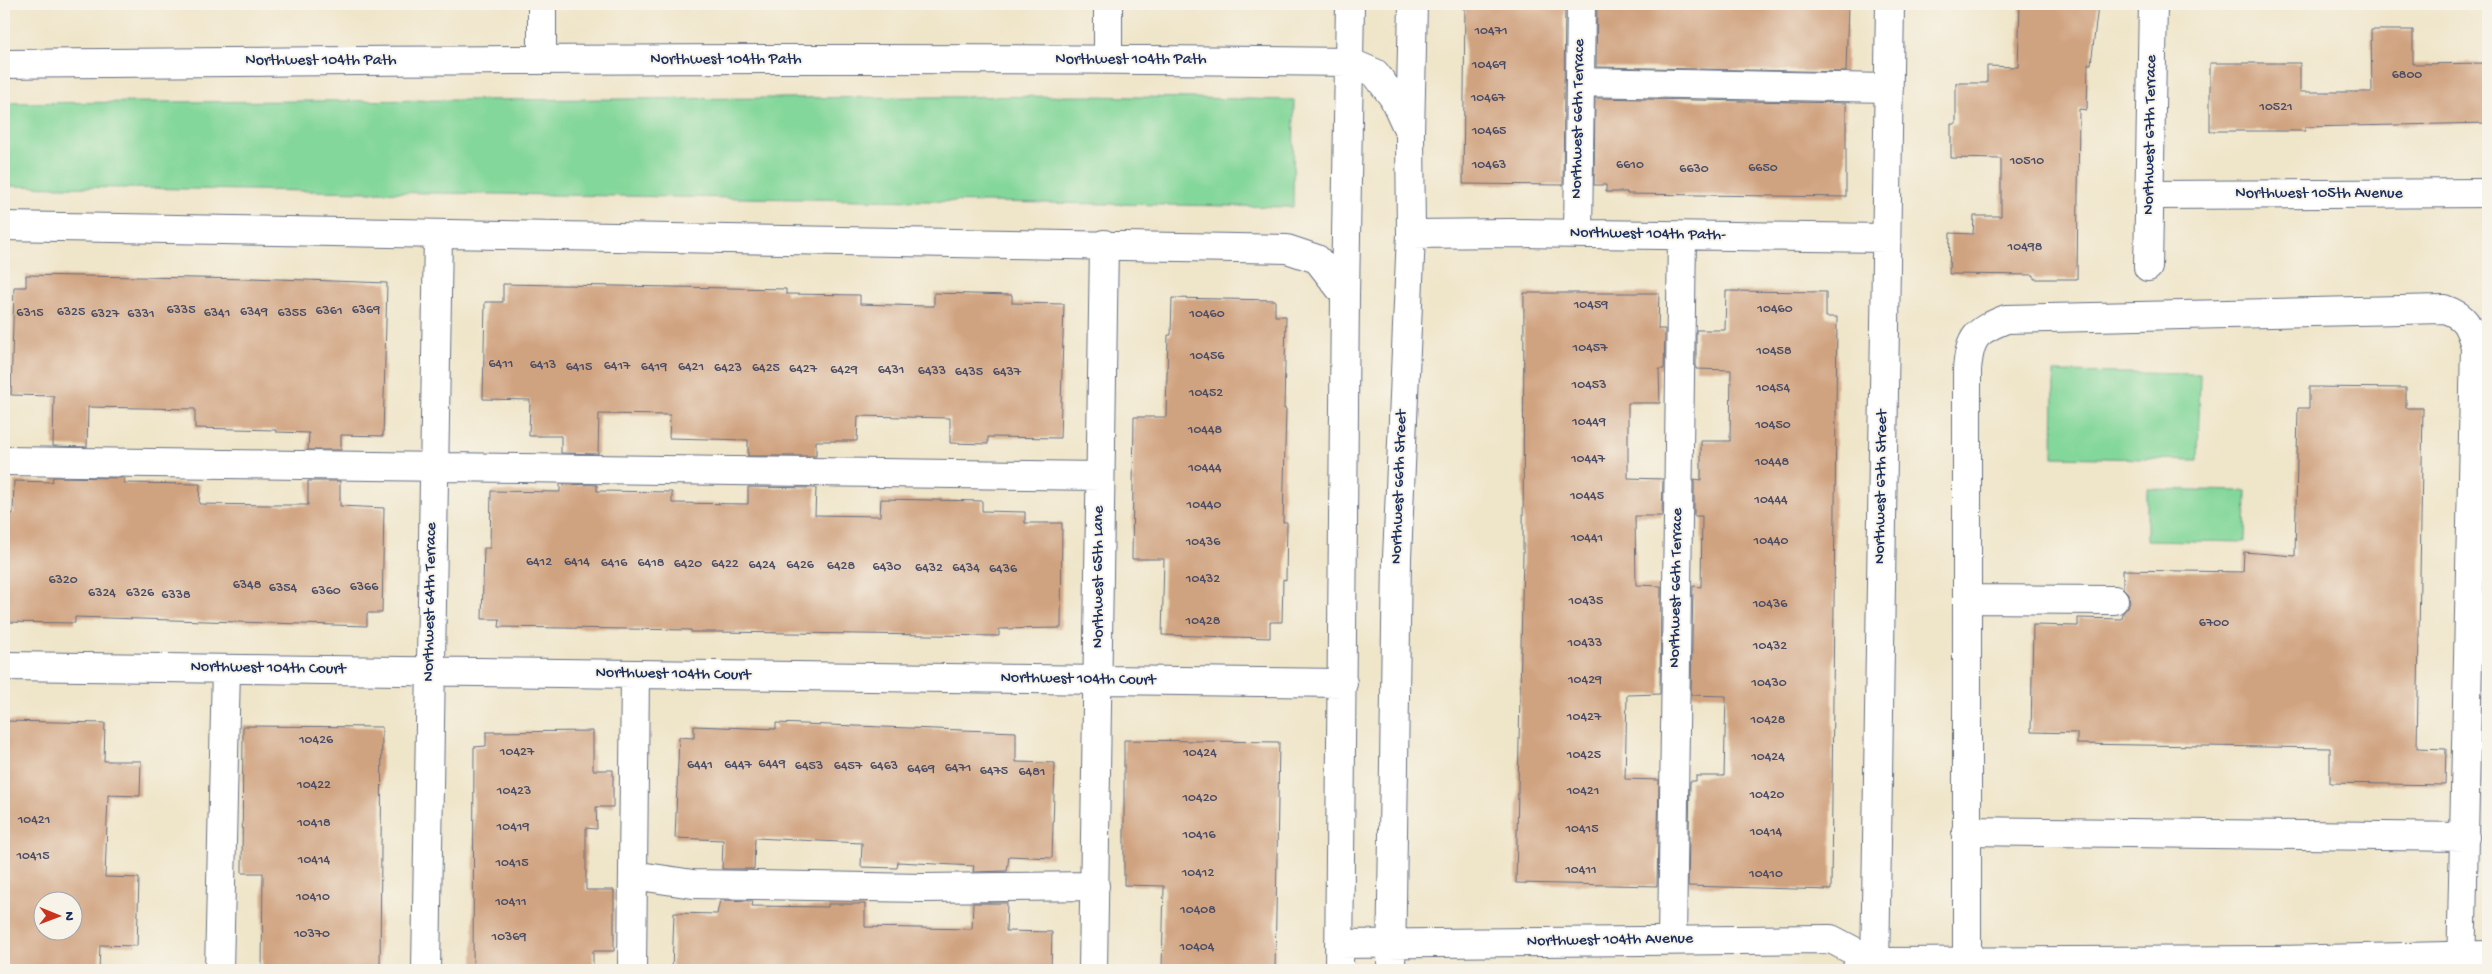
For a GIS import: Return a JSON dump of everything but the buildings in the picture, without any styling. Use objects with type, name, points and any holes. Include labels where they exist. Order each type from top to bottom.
[{"type":"street","points":[[542,4],[542,60]]},
{"type":"street","points":[[1108,4],[1108,59]]},
{"type":"street","points":[[1339,957],[1343,683],[1345,295],[1350,4]]},
{"type":"street","name":"Northwest 66th Street","points":[[1391,970],[1397,558],[1411,234],[1410,134],[1413,4]]},
{"type":"street","name":"Northwest 66th Terrace","points":[[1578,234],[1581,4]]},
{"type":"street","name":"Northwest 67th Street","points":[[1869,968],[1890,4]]},
{"type":"street","name":"Northwest 67th Terrace","points":[[2148,267],[2151,195],[2153,4]]},
{"type":"street","name":"Northwest 104th Path","points":[[4,64],[542,60],[1108,59],[1349,62],[1376,73],[1394,97],[1410,134]]},
{"type":"street","points":[[1580,82],[1888,88]]},
{"type":"street","name":"Northwest 105th Avenue","points":[[2151,195],[2488,193]]},
{"type":"street","points":[[4,226],[1104,244],[1287,249],[1317,259],[1345,295]]},
{"type":"street","name":"Northwest 64th Terrace","points":[[426,970],[438,234]]},
{"type":"street","name":"Northwest 104th Path-","points":[[1411,234],[1886,238]]},
{"type":"street","name":"Northwest 66th Terrace","points":[[1672,940],[1682,236]]},
{"type":"street","name":"Northwest 65th Lane","points":[[1093,970],[1104,244]]},
{"type":"street","points":[[1967,960],[1968,599],[1966,370],[1969,348],[1982,329],[2006,319],[2444,309],[2455,313],[2468,324],[2475,346],[2462,963]]},
{"type":"street","points":[[4,461],[1100,476]]},
{"type":"street","points":[[1968,599],[2114,600]]},
{"type":"street","name":"Northwest 104th Court","points":[[4,666],[1343,683]]},
{"type":"street","points":[[219,970],[226,669]]},
{"type":"street","points":[[632,970],[635,674]]},
{"type":"street","points":[[1966,832],[2465,837]]},
{"type":"street","points":[[633,875],[693,884],[923,888],[1095,886]]},
{"type":"street","name":"Northwest 104th Avenue","points":[[1339,957],[1392,944],[1831,939],[1869,968],[1967,960],[2266,960],[2462,963],[2488,955]]},
{"type":"green space","points":[[1086,96],[1294,100],[1293,207],[4,186],[4,103]]},
{"type":"green space","points":[[2054,372],[2200,374],[2198,460],[2053,457]]},
{"type":"green space","points":[[2147,489],[2246,491],[2245,542],[2147,540]]}]
